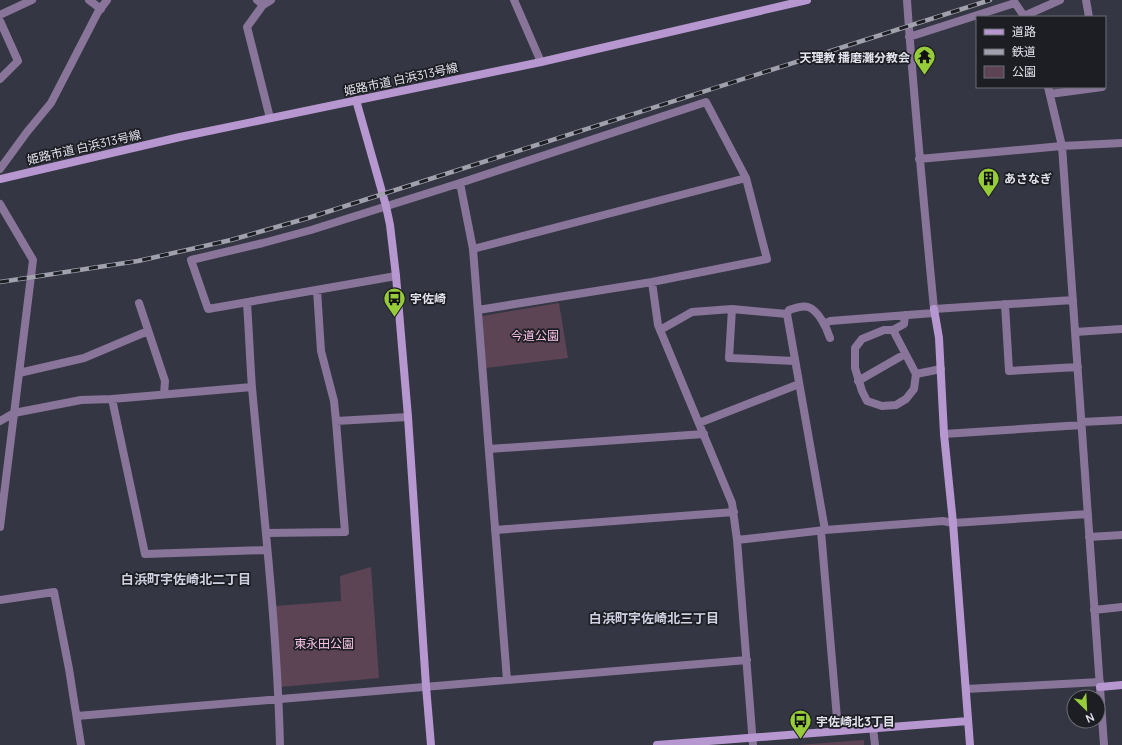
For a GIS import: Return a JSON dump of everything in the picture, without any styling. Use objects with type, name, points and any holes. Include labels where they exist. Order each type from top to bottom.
[{"type":"street","points":[[0,15],[32,0]]},
{"type":"street","points":[[89,0],[101,9]]},
{"type":"street","points":[[0,170],[27,132],[51,103],[107,0]]},
{"type":"street","points":[[270,118],[247,27],[260,3],[271,0]]},
{"type":"street","points":[[514,0],[541,62]]},
{"type":"street","name":"姫路市道 白浜313号線","points":[[0,179],[180,137],[541,62],[791,2],[806,0]]},
{"type":"street","points":[[907,0],[909,37],[934,311],[939,338],[944,434],[953,523],[970,745]]},
{"type":"street","points":[[909,37],[1014,3],[1024,16],[1060,0]]},
{"type":"street","points":[[1086,0],[1089,16]]},
{"type":"street","points":[[0,21],[18,61],[0,79]]},
{"type":"street","points":[[1084,88],[1049,90],[1062,146],[1104,745]]},
{"type":"street","points":[[356,100],[386,206],[390,225],[396,276],[408,417],[431,745]]},
{"type":"street","points":[[396,276],[208,309],[191,260],[311,230],[460,183],[706,102],[746,178],[767,259],[652,282],[478,310]]},
{"type":"street","points":[[920,159],[1062,146],[1122,143]]},
{"type":"street","points":[[473,249],[746,178]]},
{"type":"street","points":[[460,183],[473,249],[507,680]]},
{"type":"street","points":[[0,204],[33,260],[0,528]]},
{"type":"street","points":[[652,282],[658,325],[704,434],[732,503],[734,512],[753,742]]},
{"type":"street","points":[[266,533],[345,532],[334,401],[321,351],[317,290]]},
{"type":"street","points":[[824,324],[830,321],[905,315],[1005,304],[1073,300]]},
{"type":"street","points":[[139,303],[165,381],[164,394]]},
{"type":"street","points":[[247,303],[252,387],[266,533],[279,699],[280,745]]},
{"type":"street","points":[[1005,304],[1008,371],[1078,367]]},
{"type":"street","points":[[830,338],[828,330],[824,324],[815,311],[808,306],[800,306],[789,310],[787,314],[823,531],[838,730]]},
{"type":"street","points":[[660,330],[692,312],[732,309],[787,314]]},
{"type":"street","points":[[732,309],[729,358],[795,361]]},
{"type":"street","points":[[893,330],[916,374],[914,389],[906,399],[896,405],[882,406],[868,401],[862,391],[855,368],[855,348],[862,339],[884,330],[893,330],[904,324],[905,315]]},
{"type":"street","points":[[1075,332],[1122,329]]},
{"type":"street","points":[[19,373],[84,358],[148,331]]},
{"type":"street","points":[[858,381],[905,354]]},
{"type":"street","points":[[916,374],[941,369]]},
{"type":"street","points":[[699,423],[799,384]]},
{"type":"street","points":[[0,421],[14,413],[80,400],[112,399],[252,387]]},
{"type":"street","points":[[112,399],[146,554],[267,550]]},
{"type":"street","points":[[336,421],[408,417]]},
{"type":"street","points":[[944,434],[1122,420]]},
{"type":"street","points":[[489,449],[704,434]]},
{"type":"street","points":[[495,530],[734,512]]},
{"type":"street","points":[[737,540],[943,521],[953,523],[1088,514]]},
{"type":"street","points":[[1089,537],[1122,535]]},
{"type":"street","points":[[0,600],[54,592],[81,745]]},
{"type":"street","points":[[1094,610],[1122,607]]},
{"type":"street","points":[[77,716],[747,660]]},
{"type":"street","points":[[966,689],[1100,684],[1122,685]]},
{"type":"street","points":[[656,745],[753,742],[838,730],[968,721]]},
{"type":"street","points":[[873,728],[875,745]]},
{"type":"green space","name":"今道公園","points":[[559,303],[568,358],[486,368],[482,316]]},
{"type":"green space","name":"東永田公園","points":[[371,567],[379,678],[280,687],[275,606],[341,601],[340,576]]},
{"type":"green space","points":[[864,740],[864,745],[798,745]]},
{"type":"railway","points":[[0,282],[138,261],[231,240],[308,218],[990,0]]},
{"type":"place","name":"天理教 播磨灘分教会","points":[[925,76]]},
{"type":"place","name":"あさなぎ","points":[[989,198]]},
{"type":"place","name":"宇佐崎","points":[[394,318]]},
{"type":"place","name":"宇佐崎北3丁目","points":[[801,740]]},
{"type":"district","name":"白浜町宇佐崎北二丁目","points":[[186,579]]},
{"type":"district","name":"白浜町宇佐崎北三丁目","points":[[654,618]]}]
